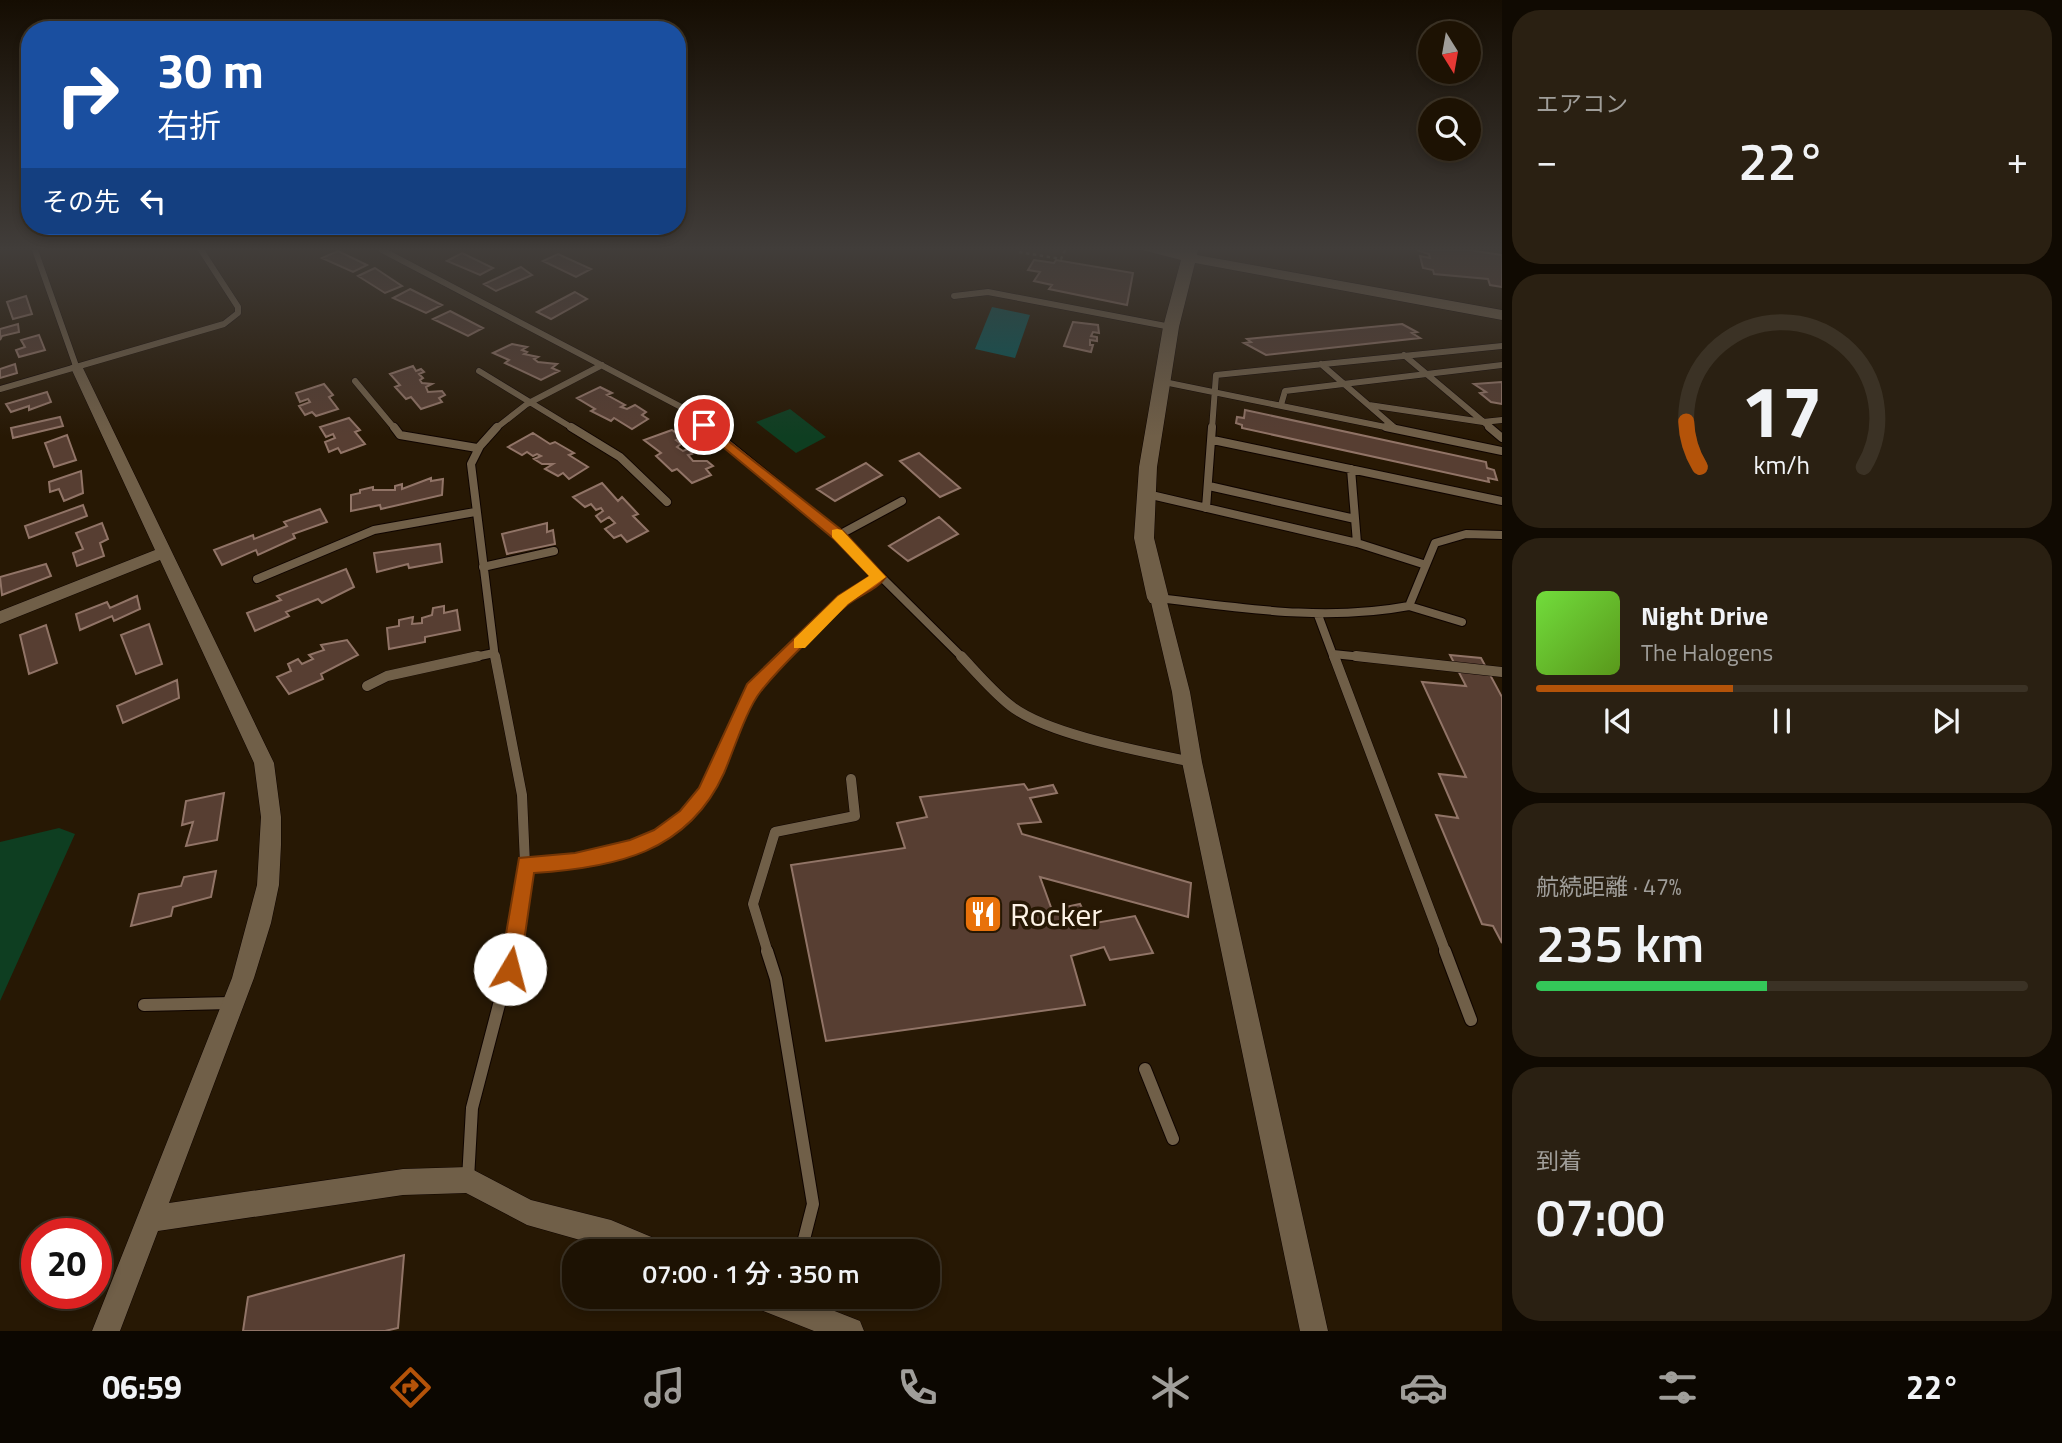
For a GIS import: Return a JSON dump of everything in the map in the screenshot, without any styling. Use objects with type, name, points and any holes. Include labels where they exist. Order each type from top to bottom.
[{"type":"street","points":[[1175,312],[1146,494],[1144,538],[1181,692],[1192,762],[1314,1331]]},
{"type":"street","points":[[1482,312],[1502,316]]},
{"type":"street","points":[[76,366],[264,763],[271,817],[268,885],[260,923],[233,1003],[106,1331]]},
{"type":"street","points":[[0,618],[164,552]]},
{"type":"street","points":[[149,1219],[403,1182],[468,1180],[527,1212],[623,1239]]},
{"type":"street","points":[[800,1309],[850,1331]]},
{"type":"lane","points":[[57,312],[76,366]]},
{"type":"lane","points":[[0,389],[224,324],[238,312]]},
{"type":"lane","points":[[501,312],[683,408],[839,536],[1012,707],[1046,725],[1086,738],[1192,762]]},
{"type":"lane","points":[[1093,312],[1171,327]]},
{"type":"lane","points":[[1206,508],[1216,375],[1502,346]]},
{"type":"lane","points":[[1404,355],[1502,438]]},
{"type":"lane","points":[[1321,364],[1396,429]]},
{"type":"lane","points":[[468,1180],[472,1108],[510,969],[525,864],[522,795],[495,653],[471,464],[477,448],[508,418],[602,365]]},
{"type":"lane","points":[[1281,405],[1285,391],[1502,365]]},
{"type":"lane","points":[[479,372],[533,402],[620,457],[667,502]]},
{"type":"lane","points":[[355,381],[400,435],[477,448]]},
{"type":"lane","points":[[1164,382],[1502,451]]},
{"type":"lane","points":[[1369,405],[1483,422],[1502,420]]},
{"type":"lane","points":[[1213,440],[1502,500]]},
{"type":"lane","points":[[1351,469],[1357,544]]},
{"type":"lane","points":[[1209,486],[1355,519]]},
{"type":"lane","points":[[1146,494],[1357,544],[1426,565]]},
{"type":"lane","points":[[839,536],[902,501]]},
{"type":"lane","points":[[257,579],[374,530],[475,512]]},
{"type":"lane","points":[[1409,606],[1435,543],[1447,538],[1484,533],[1502,535]]},
{"type":"lane","points":[[483,567],[554,551]]},
{"type":"lane","points":[[525,864],[575,862],[632,848],[660,836],[686,816],[706,794],[753,689],[843,600],[879,577]]},
{"type":"lane","points":[[1158,598],[1318,615],[1372,615],[1409,606],[1462,622]]},
{"type":"lane","points":[[1318,615],[1471,1020]]},
{"type":"lane","points":[[368,686],[387,676],[495,653]]},
{"type":"lane","points":[[1333,654],[1502,672]]},
{"type":"lane","points":[[804,1239],[813,1204],[776,979],[753,904],[775,832],[855,816],[851,779]]},
{"type":"lane","points":[[144,1005],[233,1003]]},
{"type":"lane","points":[[1145,1069],[1173,1139]]},
{"type":"green space","points":[[790,409],[826,437],[796,453],[756,422]]},
{"type":"green space","points":[[59,828],[75,834],[0,1001],[0,842]]},
{"type":"water","points":[[990,312],[1030,315],[1015,358],[975,349]]},
{"type":"building","points":[[11,312],[32,314],[13,319]]},
{"type":"building","points":[[452,312],[483,328],[468,336],[433,319]]},
{"type":"building","points":[[537,312],[563,312],[551,319]]},
{"type":"building","points":[[1073,322],[1098,325],[1099,333],[1093,332],[1091,336],[1097,337],[1097,341],[1090,340],[1090,345],[1093,345],[1091,352],[1064,346]]},
{"type":"building","points":[[18,324],[19,332],[2,336],[0,340],[0,329]]},
{"type":"building","points":[[1402,324],[1417,332],[1412,333],[1420,338],[1266,355],[1244,343],[1251,342],[1247,339]]},
{"type":"building","points":[[39,335],[45,350],[19,357],[16,350],[25,347],[21,340]]},
{"type":"building","points":[[512,344],[527,347],[522,350],[527,352],[524,354],[538,357],[534,359],[538,362],[557,364],[552,368],[559,371],[541,380],[505,363],[509,360],[493,353]]},
{"type":"building","points":[[15,364],[17,373],[0,378],[0,369]]},
{"type":"building","points":[[413,366],[416,371],[421,369],[424,372],[419,374],[423,378],[420,380],[422,383],[432,384],[426,387],[428,392],[442,391],[445,395],[439,398],[442,402],[421,409],[411,397],[406,399],[395,387],[400,385],[390,374]]},
{"type":"building","points":[[1502,382],[1502,404],[1491,402],[1480,393],[1486,392],[1474,384]]},
{"type":"building","points":[[324,384],[333,395],[329,397],[338,409],[316,416],[312,412],[305,415],[299,406],[310,402],[308,399],[300,402],[296,393]]},
{"type":"building","points":[[600,387],[612,393],[607,395],[625,405],[621,407],[627,409],[635,405],[646,412],[642,415],[648,419],[632,429],[614,418],[611,421],[591,411],[595,409],[577,398]]},
{"type":"building","points":[[47,392],[51,402],[29,410],[29,406],[11,412],[6,404]]},
{"type":"building","points":[[1245,410],[1486,462],[1487,468],[1494,470],[1497,480],[1488,478],[1489,482],[1242,428],[1242,425],[1236,423],[1237,417],[1244,418]]},
{"type":"building","points":[[60,417],[63,426],[13,438],[11,428]]},
{"type":"building","points":[[349,418],[360,430],[355,432],[365,444],[341,453],[338,448],[329,452],[325,442],[335,438],[333,434],[326,437],[320,427]]},
{"type":"building","points":[[672,430],[681,437],[676,440],[681,444],[677,447],[683,451],[688,449],[692,454],[688,455],[693,461],[707,461],[713,466],[706,469],[711,475],[692,483],[677,469],[672,471],[656,456],[661,453],[644,440]]},
{"type":"building","points":[[533,433],[550,444],[555,442],[574,453],[569,455],[588,467],[569,479],[563,473],[558,476],[545,469],[553,464],[542,464],[534,459],[541,456],[533,456],[527,452],[522,455],[508,447]]},
{"type":"building","points":[[67,435],[76,460],[54,467],[45,443]]},
{"type":"building","points":[[919,453],[960,488],[940,497],[900,461]]},
{"type":"building","points":[[866,463],[882,475],[835,501],[817,489]]},
{"type":"building","points":[[81,471],[83,493],[64,501],[59,489],[50,492],[49,482]]},
{"type":"building","points":[[431,478],[431,481],[443,479],[442,495],[381,509],[380,505],[351,511],[351,495],[360,493],[360,490],[373,487],[373,490],[395,490],[395,486],[402,484],[402,489]]},
{"type":"building","points":[[602,483],[618,501],[622,497],[638,514],[633,516],[648,531],[627,542],[621,535],[614,538],[605,529],[615,523],[609,517],[601,522],[596,516],[603,511],[601,508],[596,510],[591,504],[585,507],[573,497]]},
{"type":"building","points":[[83,505],[87,516],[29,538],[25,526]]},
{"type":"building","points":[[320,509],[327,522],[293,534],[295,538],[258,555],[256,550],[222,565],[214,550],[253,535],[254,539],[287,526],[284,522]]},
{"type":"building","points":[[939,517],[958,534],[908,561],[889,546]]},
{"type":"building","points":[[102,523],[108,539],[100,543],[104,556],[77,566],[73,553],[83,549],[76,533]]},
{"type":"building","points":[[547,523],[547,532],[553,530],[555,544],[507,554],[502,534]]},
{"type":"building","points":[[440,544],[442,562],[409,568],[408,564],[377,572],[374,553]]},
{"type":"building","points":[[46,564],[51,576],[2,595],[0,577]]},
{"type":"building","points":[[346,569],[354,587],[322,603],[318,599],[286,612],[289,616],[255,631],[247,613],[281,600],[277,596]]},
{"type":"building","points":[[137,596],[140,609],[114,621],[112,616],[80,630],[76,614],[107,602],[110,608]]},
{"type":"building","points":[[444,606],[444,613],[457,610],[460,630],[425,637],[425,642],[389,649],[387,628],[399,626],[399,620],[413,617],[412,624],[422,623],[422,618],[432,615],[433,608]]},
{"type":"building","points":[[149,624],[162,664],[136,674],[121,635]]},
{"type":"building","points":[[46,625],[57,663],[29,674],[20,635]]},
{"type":"building","points":[[347,640],[358,655],[321,674],[323,679],[289,694],[277,677],[291,671],[288,664],[298,659],[302,664],[313,659],[309,655],[324,650],[321,645]]},
{"type":"building","points":[[1450,655],[1481,658],[1502,697],[1502,943],[1493,926],[1482,924],[1436,815],[1458,818],[1439,774],[1466,777],[1422,682],[1466,686]]},
{"type":"building","points":[[177,680],[179,698],[123,723],[117,706]]},
{"type":"building","points":[[1024,784],[1028,790],[1053,785],[1057,793],[1030,798],[1041,822],[1018,824],[1022,834],[1191,883],[1188,917],[1040,877],[1052,910],[1080,904],[1090,924],[1135,916],[1153,953],[1110,960],[1104,947],[1071,956],[1085,1005],[826,1041],[791,865],[905,848],[897,823],[927,817],[920,797]]},
{"type":"building","points":[[224,793],[217,840],[186,846],[193,822],[182,825],[186,801]]},
{"type":"building","points":[[216,871],[211,897],[173,907],[171,916],[131,926],[139,894],[181,886],[184,877]]},
{"type":"building","points":[[404,1255],[398,1328],[385,1331],[243,1331],[248,1297]]},
{"type":"slow traffic","points":[[799,644],[843,600],[879,577],[837,534]]},
{"type":"place","name":"Rocker","points":[[983,914]]},
{"type":"route","points":[[510,969],[525,864],[575,862],[632,848],[660,836],[686,816],[706,794],[753,689],[843,600],[879,577],[839,536],[704,425]]}]
